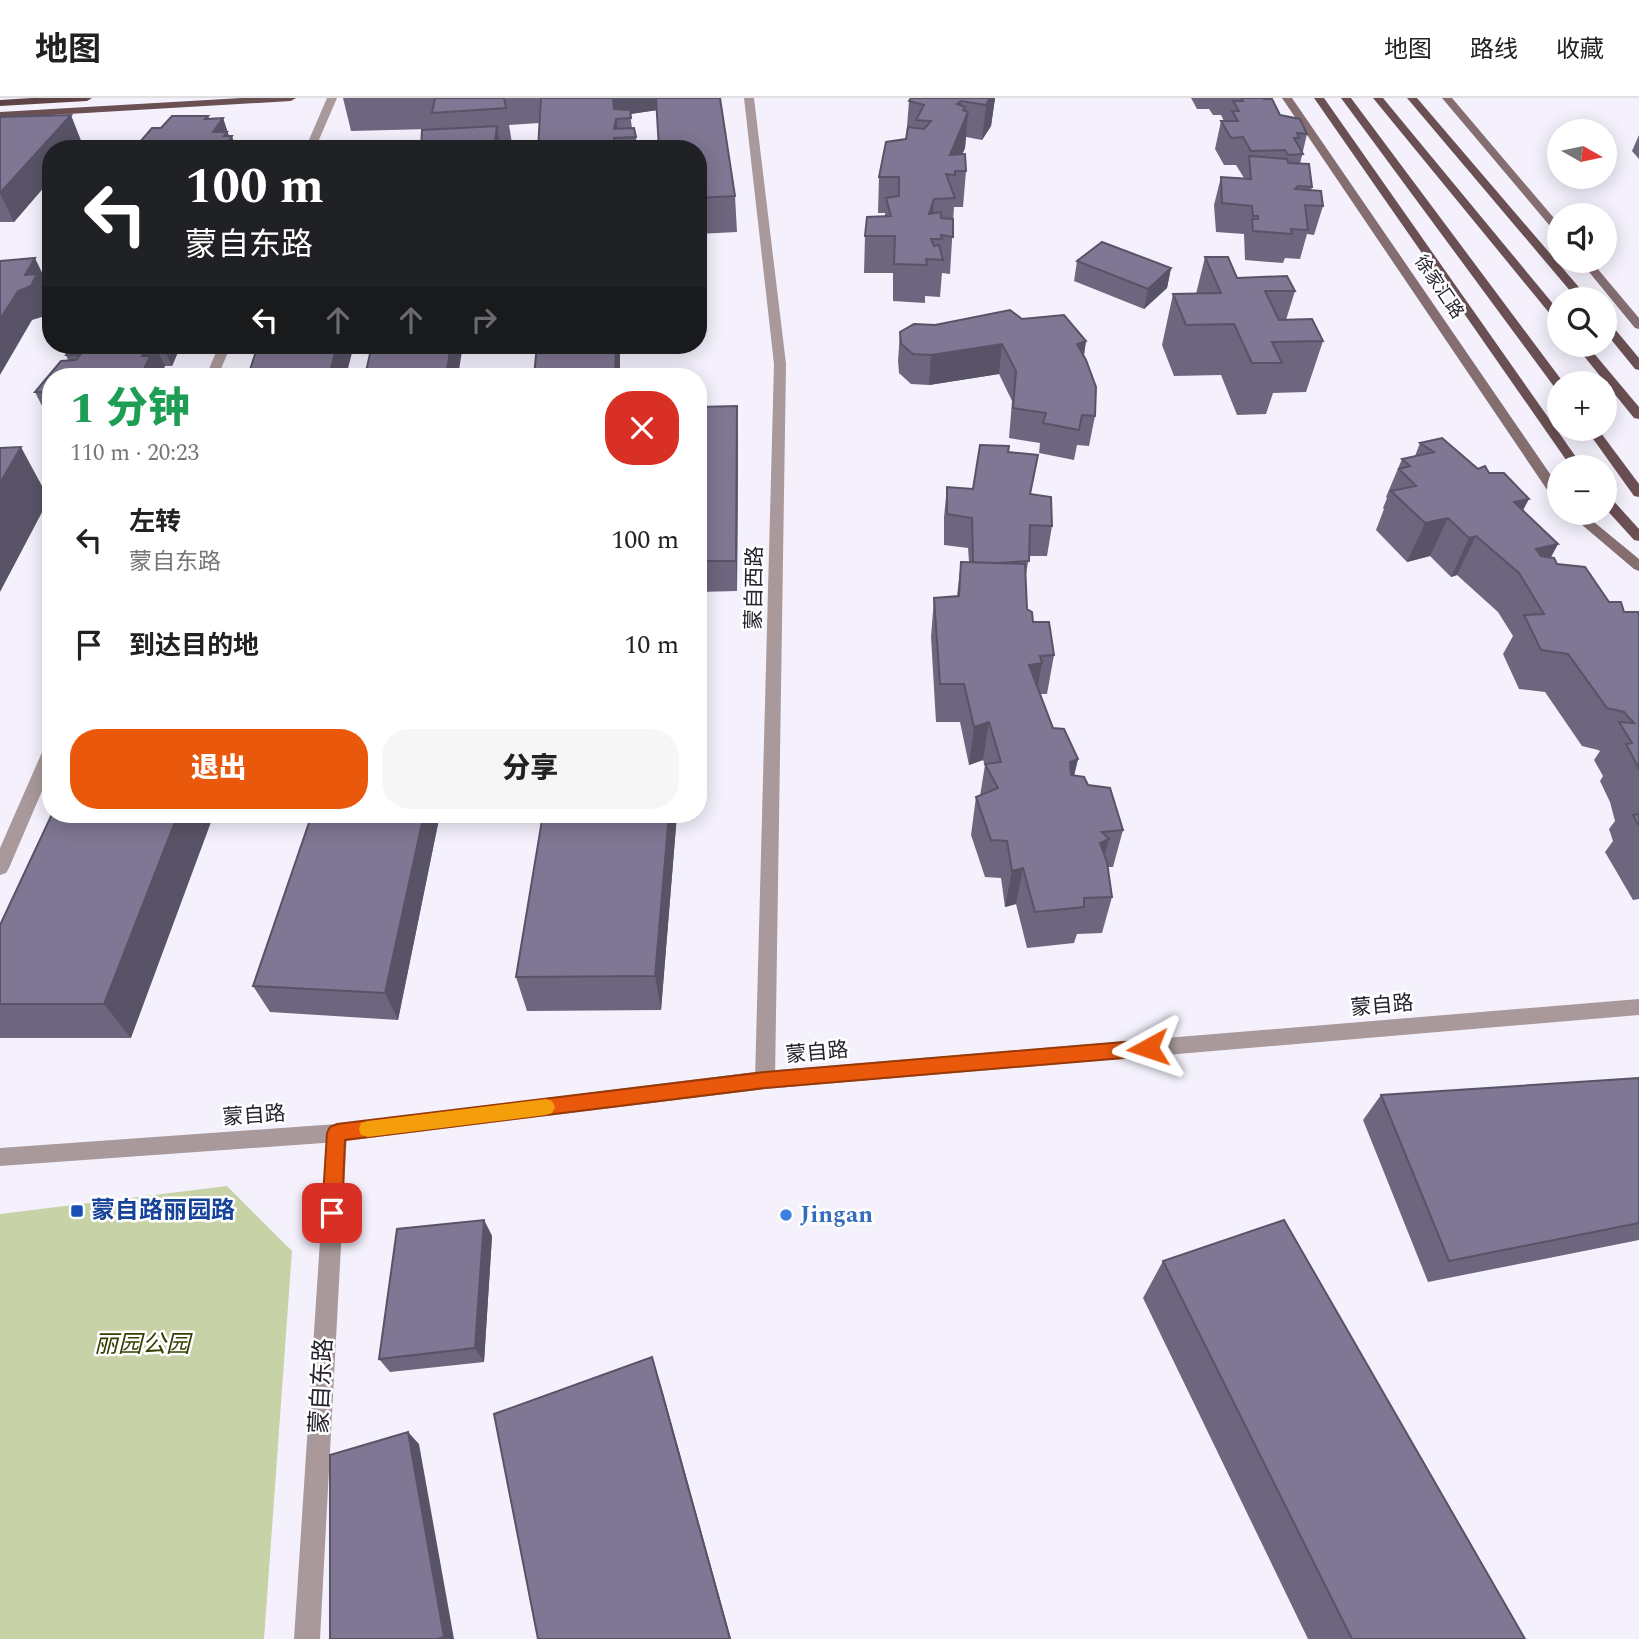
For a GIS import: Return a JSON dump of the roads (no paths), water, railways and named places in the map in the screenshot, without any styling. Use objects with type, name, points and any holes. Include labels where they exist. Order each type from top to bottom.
[{"type":"highway","points":[[0,103],[87,98]]},
{"type":"main road","points":[[0,103],[61,98]]},
{"type":"main road","points":[[0,116],[291,98]]},
{"type":"main road","name":"徐家汇路","points":[[1287,98],[1547,479]]},
{"type":"main road","points":[[1319,98],[1569,455]]},
{"type":"main road","name":"徐家汇路","points":[[1346,98],[1549,371]]},
{"type":"main road","points":[[1378,98],[1547,303]]},
{"type":"main road","points":[[1412,98],[1573,287]]},
{"type":"main road","points":[[1447,98],[1547,216]]},
{"type":"main road","points":[[1595,273],[1639,325]]},
{"type":"main road","points":[[1617,339],[1639,366]]},
{"type":"main road","points":[[1591,357],[1639,415]]},
{"type":"main road","points":[[1601,441],[1639,494]]},
{"type":"main road","points":[[1617,513],[1639,537]]},
{"type":"main road","points":[[1590,525],[1639,566]]},
{"type":"street","points":[[314,140],[332,98]]},
{"type":"street","name":"蒙自西路","points":[[749,98],[780,364],[765,1080]]},
{"type":"street","points":[[0,868],[42,771]]},
{"type":"street","name":"蒙自路","points":[[0,1157],[337,1133],[765,1080],[1639,1007]]},
{"type":"street","name":"蒙自东路","points":[[307,1639],[337,1133]]},
{"type":"place","name":"蒙自路丽园路","points":[[77,1211]]},
{"type":"place","name":"Jingan","points":[[786,1215]]},
{"type":"park label","name":"丽园公园","points":[[142,1345]]}]
